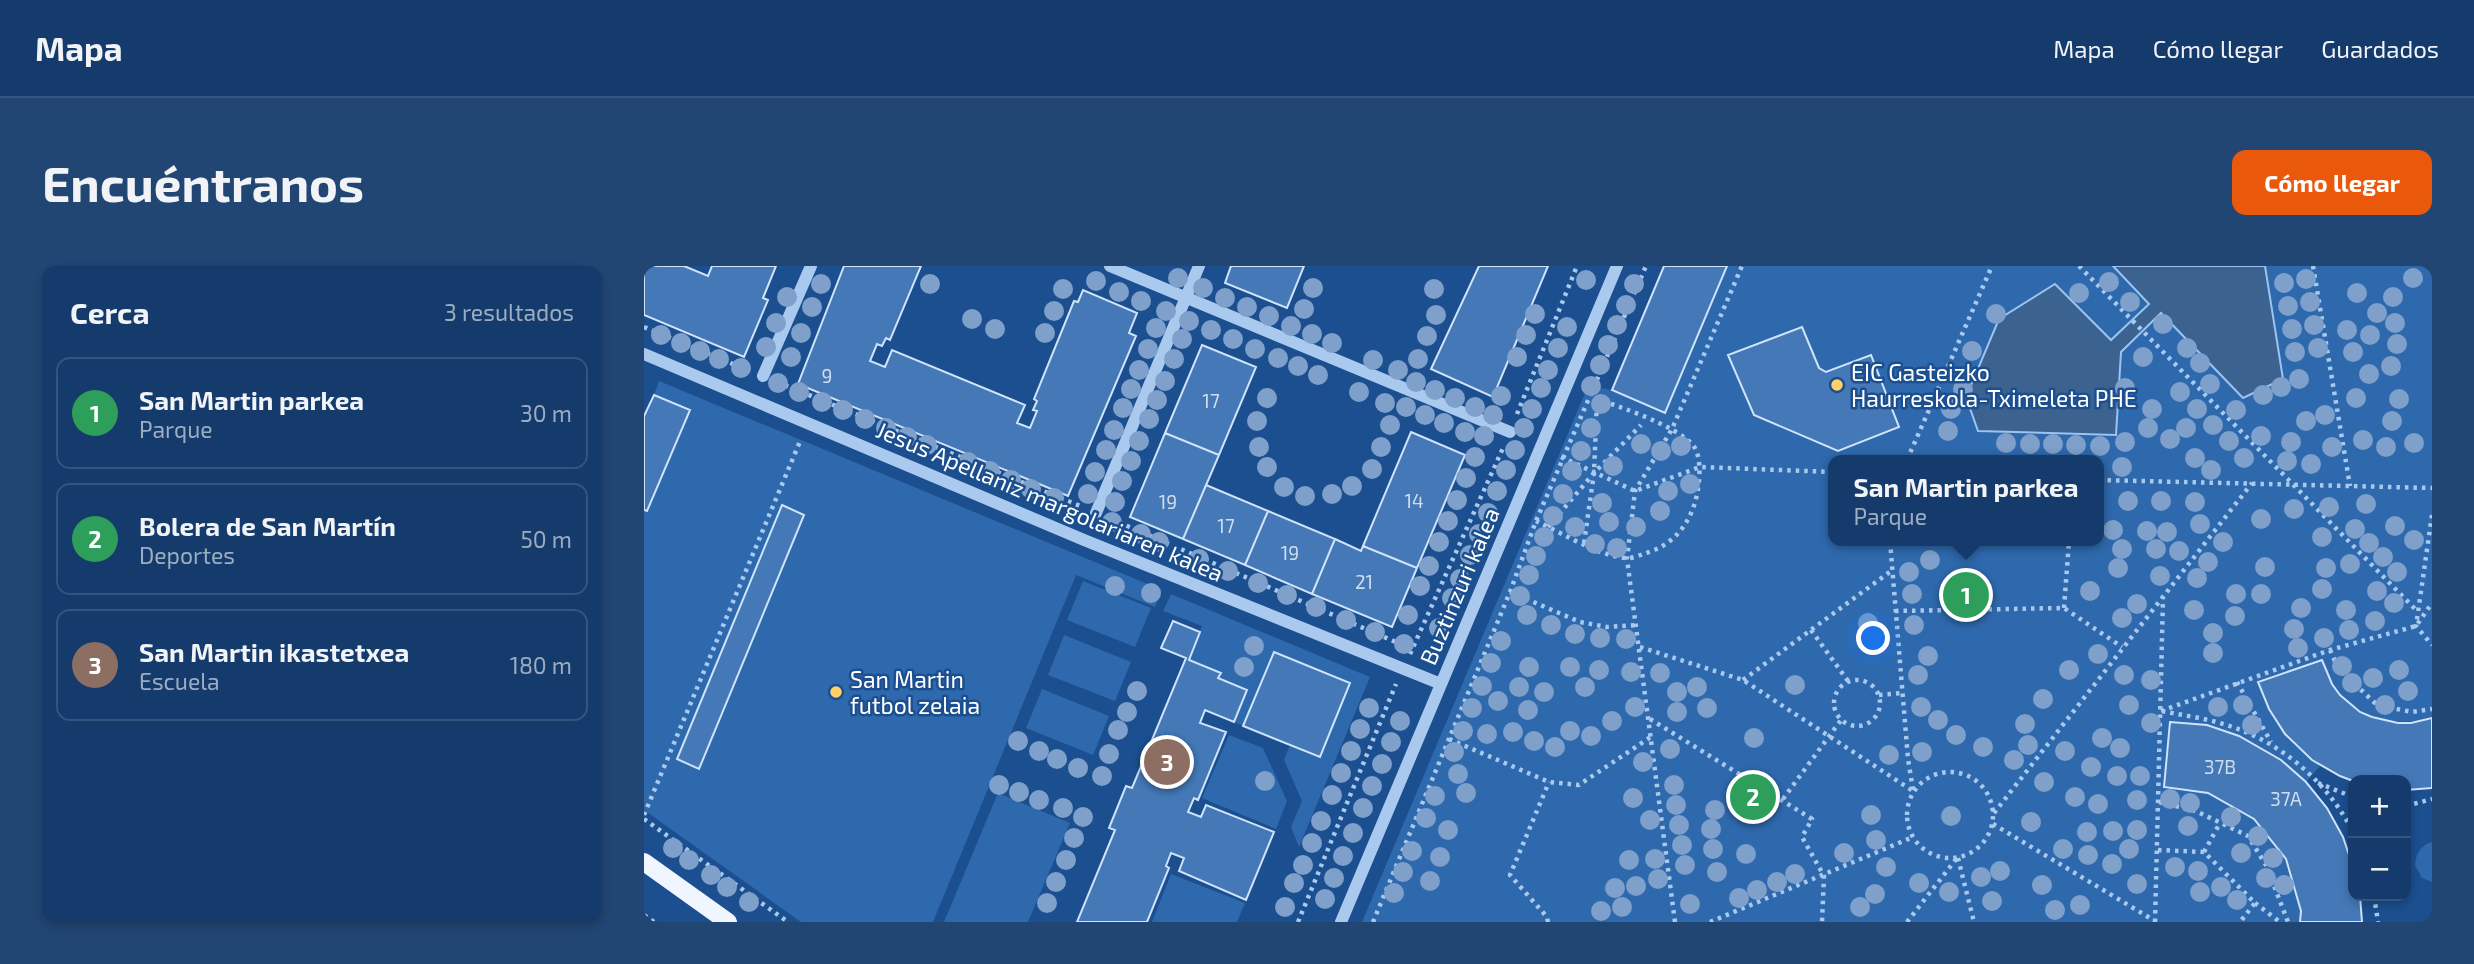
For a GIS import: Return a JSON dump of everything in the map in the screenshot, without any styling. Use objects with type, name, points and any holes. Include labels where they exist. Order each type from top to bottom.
[{"type":"main road","points":[[644,862],[728,922]]},
{"type":"street","points":[[763,376],[811,266]]},
{"type":"street","points":[[1110,266],[1510,432]]},
{"type":"street","points":[[1096,513],[1199,266]]},
{"type":"street","name":"Buztinzuri kalea","points":[[1341,922],[1617,266]]},
{"type":"street","name":"Jesus Apellaniz margolariaren kalea","points":[[644,354],[1084,540],[1441,684]]},
{"type":"path","points":[[1298,922],[1396,684],[1510,432],[1577,266]]},
{"type":"path","points":[[1373,922],[1510,592],[1536,521],[1646,266]]},
{"type":"path","points":[[1675,922],[1627,559],[1635,491],[1672,429],[1742,266]]},
{"type":"path","points":[[1909,455],[1992,266]]},
{"type":"path","points":[[2078,266],[2418,612]]},
{"type":"path","points":[[2314,266],[2350,486]]},
{"type":"path","points":[[644,327],[1096,513],[1413,650]]},
{"type":"path","points":[[1536,521],[1627,559],[1653,551],[1676,538],[1688,522],[1697,496],[1700,467],[1694,446],[1672,429],[1591,397]]},
{"type":"path","points":[[1584,543],[1594,473],[1597,400]]},
{"type":"path","points":[[1548,527],[1594,473],[1641,425]]},
{"type":"path","points":[[788,922],[644,817],[803,435]]},
{"type":"path","points":[[1563,457],[1635,491],[1700,467],[1828,472]]},
{"type":"path","points":[[2104,480],[2432,488]]},
{"type":"path","points":[[1994,813],[2252,483]]},
{"type":"path","points":[[2432,515],[2416,626],[2432,645]]},
{"type":"path","points":[[1890,546],[1913,791]]},
{"type":"path","points":[[2064,608],[2069,546]]},
{"type":"path","points":[[1743,680],[1892,571]]},
{"type":"path","points":[[1510,592],[1580,622],[1607,627],[1637,625]]},
{"type":"path","points":[[1993,824],[2155,922],[2163,596]]},
{"type":"path","points":[[2161,711],[2330,650],[2416,626],[2432,603]]},
{"type":"path","points":[[1895,611],[2064,608],[2122,647]]},
{"type":"path","points":[[1811,630],[1847,681]]},
{"type":"path","points":[[1640,647],[1743,680],[1913,791]]},
{"type":"path","points":[[2330,650],[2338,668],[2377,705],[2412,712],[2432,709]]},
{"type":"path","points":[[1384,679],[1396,684]]},
{"type":"path","points":[[1860,680],[1872,685],[1879,695],[1879,710],[1870,723],[1855,726],[1841,720],[1834,710],[1833,699],[1838,688],[1847,681],[1860,680]]},
{"type":"path","points":[[2237,682],[2272,743],[2315,782],[2348,822]]},
{"type":"path","points":[[1879,695],[1902,693]]},
{"type":"path","points":[[2161,711],[2234,727],[2272,743]]},
{"type":"path","points":[[1650,719],[1812,819],[1802,837],[1824,876],[1822,922]]},
{"type":"path","points":[[1783,799],[1841,720]]},
{"type":"path","points":[[1449,739],[1549,782],[1579,785],[1652,736]]},
{"type":"path","points":[[1907,922],[1958,858],[1974,851],[1986,840],[1993,824],[1994,813],[1989,796],[1978,781],[1962,772],[1943,772],[1926,778],[1913,791],[1907,806],[1907,822],[1921,847],[1932,854],[1958,858]]},
{"type":"path","points":[[1548,922],[1547,917],[1510,875],[1549,782]]},
{"type":"path","points":[[2315,782],[2348,795]]},
{"type":"path","points":[[2411,805],[2432,800]]},
{"type":"path","points":[[2159,802],[2196,811],[2248,836],[2266,865],[2288,922]]},
{"type":"path","points":[[2204,852],[2220,823]]},
{"type":"path","points":[[1710,922],[1913,837]]},
{"type":"path","points":[[2158,850],[2204,852],[2255,903],[2280,922]]},
{"type":"path","points":[[1958,858],[1974,922]]},
{"type":"path","points":[[2375,901],[2378,922]]},
{"type":"path","points":[[2240,922],[2255,903]]},
{"type":"path","points":[[644,915],[654,922]]},
{"type":"shaded area","points":[[1727,266],[2432,266],[2432,718],[2395,722],[2364,713],[2339,692],[2321,660],[2258,682],[2267,707],[2282,729],[2320,766],[2306,782],[2277,758],[2244,739],[2208,727],[2170,722],[2164,787],[2208,793],[2254,819],[2286,859],[2301,911],[2300,922],[1362,922],[1588,386],[1612,390],[1665,413]]},
{"type":"shaded area","points":[[2113,266],[2265,266],[2283,379],[2243,398],[2161,313],[2121,352],[2116,435],[1978,431],[1966,397],[1999,319],[2055,284],[2111,340],[2149,304]]},
{"type":"shaded area","name":"San Martin futbol zelaia","points":[[659,381],[1162,590],[1155,607],[1076,575],[933,922],[801,922],[644,810],[644,510],[648,510],[690,410],[654,395]]},
{"type":"shaded area","points":[[1083,581],[1151,608],[1135,647],[1067,620]]},
{"type":"shaded area","points":[[1171,594],[1370,677],[1299,847],[1291,827],[1302,801],[1284,760],[1290,745],[1320,757],[1350,683],[1274,652],[1243,726],[1234,722],[1247,690],[1218,678],[1220,672],[1189,660],[1202,626],[1163,611]]},
{"type":"shaded area","points":[[1064,635],[1131,662],[1115,701],[1048,675]]},
{"type":"shaded area","points":[[1042,689],[1109,716],[1093,755],[1026,728]]},
{"type":"shaded area","points":[[1229,735],[1263,748],[1287,801],[1276,829],[1202,798]]},
{"type":"shaded area","points":[[998,793],[1070,823],[1028,922],[944,922]]},
{"type":"shaded area","points":[[2432,842],[2432,882],[2422,878],[2415,865],[2420,850]]},
{"type":"shaded area","points":[[1171,874],[1245,903],[1237,922],[1152,922]]},
{"type":"building","points":[[644,266],[684,266],[708,276],[712,266],[776,266],[763,298],[768,300],[744,357],[644,315]]},
{"type":"building","points":[[844,266],[921,266],[890,340],[886,338],[882,346],[877,344],[870,361],[885,367],[892,350],[1025,405],[1017,423],[1030,428],[1037,411],[1033,410],[1037,401],[1034,399],[1074,301],[1078,302],[1083,290],[1137,313],[1129,333],[1136,336],[1068,496],[798,384]]},
{"type":"building","points":[[1231,266],[1304,266],[1287,308],[1225,283]]},
{"type":"building","points":[[1479,266],[1548,266],[1493,397],[1431,369]]},
{"type":"building","points":[[1664,266],[1727,266],[1665,413],[1612,390]]},
{"type":"building","points":[[1802,327],[1819,368],[1826,372],[1871,355],[1899,427],[1838,451],[1754,415],[1728,355]]},
{"type":"building","points":[[1202,345],[1256,367],[1219,455],[1165,433]]},
{"type":"building","points":[[654,395],[690,410],[647,511],[644,510],[644,416]]},
{"type":"building","points":[[1411,432],[1465,455],[1417,568],[1363,546]]},
{"type":"building","points":[[1165,433],[1219,455],[1183,539],[1130,517]]},
{"type":"building","points":[[1206,485],[1268,511],[1245,565],[1183,539]]},
{"type":"building","points":[[782,505],[804,515],[699,769],[677,759]]},
{"type":"building","points":[[1268,511],[1335,539],[1312,594],[1245,565]]},
{"type":"building","points":[[1335,539],[1361,551],[1363,546],[1417,568],[1392,627],[1312,594]]},
{"type":"building","points":[[1173,621],[1200,632],[1189,660],[1221,673],[1218,678],[1247,690],[1234,722],[1205,710],[1200,723],[1226,732],[1198,800],[1194,798],[1188,812],[1201,817],[1206,805],[1274,832],[1246,900],[1179,871],[1184,858],[1171,853],[1166,866],[1169,868],[1147,922],[1077,922],[1115,830],[1109,828],[1126,786],[1132,788],[1186,658],[1161,648]]},
{"type":"building","points":[[1274,652],[1350,683],[1320,757],[1243,726]]},
{"type":"building","points":[[2322,660],[2340,695],[2360,712],[2398,723],[2432,718],[2432,788],[2411,790],[2411,775],[2348,775],[2348,779],[2312,760],[2285,734],[2269,709],[2258,682]]},
{"type":"building","points":[[2170,722],[2207,725],[2239,736],[2281,760],[2306,782],[2327,808],[2343,837],[2348,852],[2348,901],[2360,901],[2362,922],[2300,922],[2301,911],[2286,859],[2254,819],[2208,793],[2164,787]]},
{"type":"place","name":"EIC Gasteizko Haurreskola-Tximeleta PHE","points":[[1837,385]]},
{"type":"place","name":"San Martin parkea","points":[[1966,595]]},
{"type":"place","name":"San Martin futbol zelaia","points":[[836,692]]},
{"type":"place","name":"San Martin ikastetxea","points":[[1167,762]]},
{"type":"place","name":"Bolera de San Martín","points":[[1753,797]]}]
